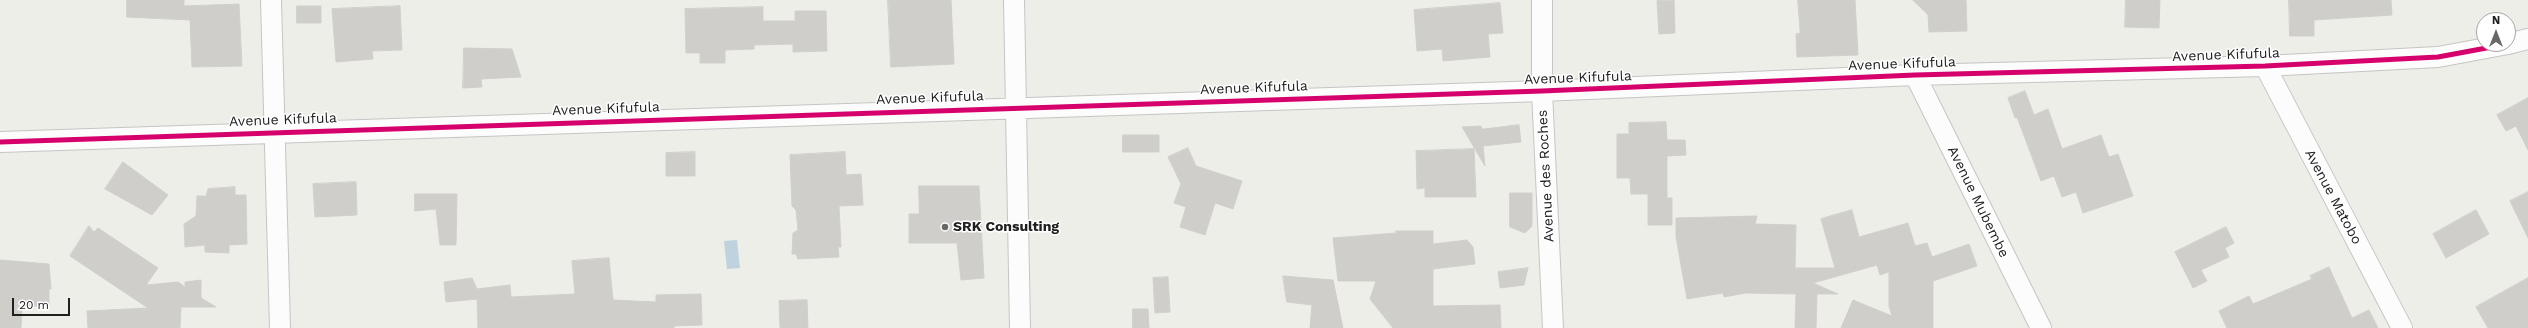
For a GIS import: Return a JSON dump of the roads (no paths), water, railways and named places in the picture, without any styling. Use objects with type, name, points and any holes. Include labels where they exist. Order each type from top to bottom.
[{"type":"street","points":[[271,0],[280,328]]},
{"type":"street","points":[[1014,0],[1020,328]]},
{"type":"street","name":"Avenue des Roches","points":[[1542,0],[1542,92],[1553,328]]},
{"type":"street","name":"Avenue Kifufula","points":[[2516,42],[2528,39]]},
{"type":"street","name":"Avenue Kifufula","points":[[0,142],[1017,107],[1542,92],[1915,75],[2264,66],[2438,56],[2476,49]]},
{"type":"street","name":"Avenue Matobo","points":[[2264,66],[2402,328]]},
{"type":"street","name":"Avenue Mubembe","points":[[1915,75],[2041,328]]},
{"type":"water","points":[[737,240],[740,268],[727,269],[724,241]]},
{"type":"place","name":"SRK Consulting","points":[[945,227]]}]
